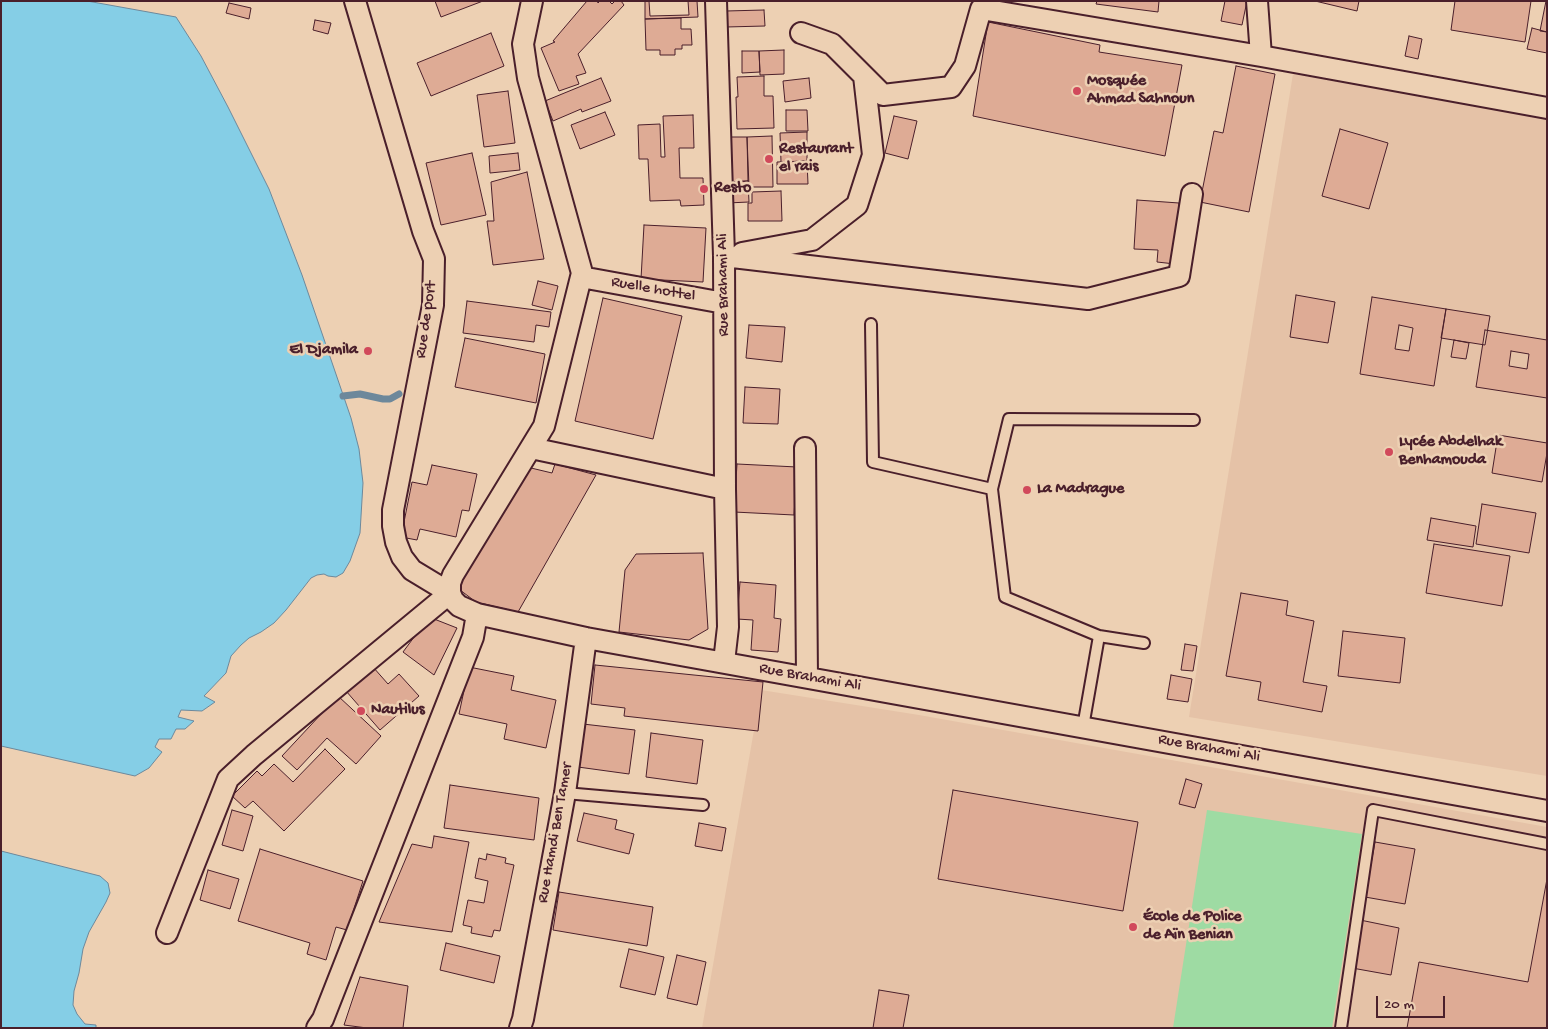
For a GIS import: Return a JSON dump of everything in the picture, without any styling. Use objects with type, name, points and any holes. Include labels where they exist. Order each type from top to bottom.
[{"type":"street","name":"Rue de port","points":[[356,1],[423,231],[434,259],[433,306],[393,510],[396,542],[402,557],[412,570],[450,593],[453,600],[459,606],[477,614],[586,638],[724,662]]},
{"type":"street","points":[[167,932],[228,778],[450,593],[450,583],[454,575],[544,426],[582,272],[528,78],[523,44],[532,1]]},
{"type":"street","name":"Rue Brahami Ali","points":[[716,1],[724,256],[725,489],[728,627],[724,662],[1547,811]]},
{"type":"street","points":[[1257,1],[1261,56]]},
{"type":"street","points":[[801,33],[832,44],[883,95],[951,87],[965,66],[981,9],[1261,56],[1547,108]]},
{"type":"street","points":[[724,256],[812,240],[856,205],[873,155],[864,76]]},
{"type":"street","points":[[724,256],[1088,299],[1179,276],[1192,194]]},
{"type":"street","name":"Ruelle hottel","points":[[581,277],[724,303]]},
{"type":"street","points":[[530,448],[725,489]]},
{"type":"street","points":[[805,448],[807,677]]},
{"type":"street","points":[[317,1028],[323,1019],[474,637],[477,614]]},
{"type":"street","name":"Rue Hamdi Ben Tamer","points":[[520,1028],[565,793],[586,638]]},
{"type":"lane","points":[[872,324],[873,462],[992,490]]},
{"type":"lane","points":[[1144,644],[1099,636],[1004,597],[992,490],[1009,419],[1194,420]]},
{"type":"lane","points":[[1083,727],[1099,636]]},
{"type":"lane","points":[[565,793],[703,805]]},
{"type":"lane","points":[[1342,1028],[1373,810],[1547,844]]},
{"type":"shaded area","name":"Lycée Abdelhak Benhamouda","points":[[1293,74],[1547,116],[1547,776],[1189,717]]},
{"type":"shaded area","name":"École de Police de Aïn Benian","points":[[761,690],[919,715],[1547,827],[1547,1028],[702,1028]]},
{"type":"green space","points":[[1207,810],[1362,834],[1332,1028],[1173,1028]]},
{"type":"water","points":[[1,1],[87,1],[176,17],[201,56],[269,189],[302,275],[351,418],[359,449],[363,483],[360,533],[350,561],[343,573],[336,577],[324,574],[311,578],[274,623],[241,645],[231,656],[226,673],[204,696],[215,702],[202,711],[181,710],[178,717],[194,721],[185,729],[176,729],[171,739],[159,739],[155,747],[162,752],[149,768],[135,776],[1,746]]},
{"type":"water","points":[[1,851],[100,876],[108,883],[110,893],[89,932],[83,949],[74,991],[73,1005],[77,1014],[85,1024],[96,1025],[96,1028],[1,1028]]},
{"type":"building","points":[[435,1],[483,1],[441,17]]},
{"type":"building","points":[[587,1],[597,1],[598,3],[600,1],[609,1],[612,4],[615,1],[621,1],[624,5],[578,54],[586,73],[576,76],[579,84],[559,91],[541,48],[555,42],[553,41]]},
{"type":"building","points":[[645,1],[649,1],[650,16],[689,15],[688,1],[697,1],[698,17],[645,19]]},
{"type":"building","points":[[1097,1],[1159,1],[1158,12],[1096,4]]},
{"type":"building","points":[[1225,1],[1247,1],[1242,25],[1221,21]]},
{"type":"building","points":[[1315,1],[1359,1],[1357,11]]},
{"type":"building","points":[[1455,1],[1531,1],[1525,42],[1451,30]]},
{"type":"building","points":[[1547,1],[1547,32],[1540,31]]},
{"type":"building","points":[[229,3],[251,8],[249,19],[226,13]]},
{"type":"building","points":[[764,10],[765,26],[726,27],[726,11]]},
{"type":"building","points":[[681,18],[681,29],[691,29],[692,45],[682,45],[682,49],[675,49],[675,55],[660,55],[660,50],[646,50],[645,19]]},
{"type":"building","points":[[315,20],[331,23],[328,34],[313,30]]},
{"type":"building","name":"Mosquée Ahmad Sahnoun","points":[[988,22],[1100,45],[1099,52],[1182,65],[1165,156],[973,116]]},
{"type":"building","points":[[1532,28],[1547,32],[1547,53],[1527,49]]},
{"type":"building","points":[[491,33],[504,66],[431,96],[417,63]]},
{"type":"building","points":[[1409,36],[1422,39],[1418,59],[1405,56]]},
{"type":"building","points":[[784,50],[784,74],[760,75],[759,51]]},
{"type":"building","points":[[742,51],[759,51],[760,72],[742,73]]},
{"type":"building","points":[[1236,66],[1275,74],[1249,212],[1200,202],[1214,131],[1223,133]]},
{"type":"building","points":[[764,76],[764,96],[773,96],[774,128],[737,129],[737,77]]},
{"type":"building","points":[[601,78],[611,101],[582,112],[581,109],[553,121],[545,101]]},
{"type":"building","points":[[809,78],[811,98],[785,102],[783,81]]},
{"type":"building","points":[[508,91],[515,143],[484,147],[477,95]]},
{"type":"building","points":[[786,110],[807,110],[808,131],[786,131]]},
{"type":"building","points":[[605,112],[615,135],[580,149],[571,125]]},
{"type":"building","points":[[693,115],[694,148],[679,148],[680,178],[703,178],[704,205],[681,206],[680,200],[650,201],[648,159],[639,159],[638,125],[660,124],[661,157],[665,157],[663,116]]},
{"type":"building","points":[[894,116],[917,121],[908,159],[885,153]]},
{"type":"building","points":[[1340,129],[1388,143],[1369,209],[1322,196]]},
{"type":"building","points":[[807,132],[807,161],[781,162],[780,133]]},
{"type":"building","points":[[772,136],[773,187],[749,187],[747,137]]},
{"type":"building","points":[[725,137],[747,137],[748,181],[727,182]]},
{"type":"building","points":[[472,153],[486,215],[441,225],[426,163]]},
{"type":"building","points":[[518,153],[520,170],[490,173],[489,156]]},
{"type":"building","points":[[807,161],[808,184],[777,184],[777,162]]},
{"type":"building","points":[[527,172],[544,259],[493,265],[487,221],[494,221],[491,182]]},
{"type":"building","points":[[748,181],[749,202],[727,203],[727,182]]},
{"type":"building","points":[[781,191],[782,221],[748,221],[748,203],[752,203],[752,192]]},
{"type":"building","points":[[1137,200],[1179,203],[1175,264],[1157,262],[1158,250],[1134,249]]},
{"type":"building","points":[[644,225],[706,228],[703,282],[641,279]]},
{"type":"building","points":[[538,281],[558,286],[552,310],[532,305]]},
{"type":"building","points":[[1296,295],[1335,302],[1328,343],[1290,337]]},
{"type":"building","points":[[1372,297],[1446,309],[1434,386],[1360,374]]},
{"type":"building","points":[[603,298],[682,316],[653,439],[575,421]]},
{"type":"building","points":[[467,301],[551,312],[549,327],[536,325],[534,342],[463,333]]},
{"type":"building","points":[[1446,309],[1490,316],[1485,345],[1441,338]]},
{"type":"building","points":[[749,325],[785,327],[782,362],[746,358]]},
{"type":"building","points":[[1399,325],[1413,328],[1409,351],[1395,349]]},
{"type":"building","points":[[1485,330],[1547,340],[1547,398],[1476,387]]},
{"type":"building","points":[[465,338],[545,354],[536,403],[455,387]]},
{"type":"building","points":[[1454,340],[1469,343],[1466,359],[1451,357]]},
{"type":"building","points":[[1511,351],[1529,354],[1527,369],[1509,366]]},
{"type":"building","points":[[745,387],[780,389],[778,424],[743,423]]},
{"type":"building","points":[[1498,435],[1547,443],[1542,482],[1492,473]]},
{"type":"building","points":[[555,464],[596,475],[518,612],[476,602],[460,590],[461,572],[522,470],[531,468],[552,473]]},
{"type":"building","points":[[737,464],[797,467],[794,515],[734,512]]},
{"type":"building","points":[[432,465],[477,474],[469,511],[462,510],[456,537],[420,529],[417,540],[401,537],[412,482],[427,485]]},
{"type":"building","points":[[1482,504],[1536,513],[1529,553],[1476,544]]},
{"type":"building","points":[[1431,518],[1476,526],[1473,547],[1427,540]]},
{"type":"building","points":[[1434,544],[1510,556],[1502,606],[1426,593]]},
{"type":"building","points":[[703,553],[708,629],[689,640],[619,632],[625,570],[636,554]]},
{"type":"building","points":[[740,582],[776,585],[774,618],[781,619],[778,652],[751,650],[753,620],[737,619]]},
{"type":"building","points":[[1241,593],[1288,601],[1286,615],[1314,621],[1303,682],[1327,686],[1322,712],[1258,700],[1261,682],[1226,676]]},
{"type":"building","points":[[429,617],[457,628],[434,675],[403,652]]},
{"type":"building","points":[[1343,631],[1405,638],[1400,683],[1338,676]]},
{"type":"building","points":[[1185,644],[1197,646],[1193,671],[1181,670]]},
{"type":"building","points":[[595,665],[763,682],[758,731],[624,716],[625,708],[591,704]]},
{"type":"building","points":[[373,667],[388,684],[399,674],[419,696],[380,730],[346,691]]},
{"type":"building","points":[[469,667],[514,676],[511,690],[556,700],[546,748],[504,739],[507,724],[459,714]]},
{"type":"building","points":[[1171,675],[1192,679],[1188,702],[1167,699]]},
{"type":"building","points":[[338,696],[381,736],[356,764],[327,738],[297,770],[282,756]]},
{"type":"building","points":[[583,724],[635,730],[629,774],[578,767]]},
{"type":"building","points":[[651,733],[703,740],[697,784],[646,777]]},
{"type":"building","points":[[325,749],[345,769],[284,831],[253,801],[245,808],[232,796],[257,771],[262,776],[274,764],[293,782]]},
{"type":"building","points":[[1186,779],[1202,784],[1195,808],[1179,804]]},
{"type":"building","points":[[450,785],[539,798],[534,840],[444,828]]},
{"type":"building","points":[[953,790],[1138,822],[1123,911],[938,879]]},
{"type":"building","points":[[232,810],[253,816],[243,851],[222,845]]},
{"type":"building","points":[[584,813],[617,820],[615,829],[634,834],[629,854],[577,841]]},
{"type":"building","points":[[699,823],[726,828],[722,851],[695,846]]},
{"type":"building","points":[[434,836],[469,842],[452,932],[379,922],[412,844],[432,848]]},
{"type":"building","points":[[1375,842],[1415,849],[1405,904],[1365,897]]},
{"type":"building","points":[[260,849],[363,881],[347,930],[336,927],[326,960],[307,954],[310,943],[238,921]]},
{"type":"building","points":[[487,854],[506,858],[505,863],[514,865],[500,931],[494,930],[492,937],[471,933],[472,927],[463,925],[468,900],[484,903],[488,881],[475,878],[479,858],[486,860]]},
{"type":"building","points":[[208,870],[239,879],[230,909],[200,900]]},
{"type":"building","points":[[1547,879],[1547,1028],[1407,1028],[1419,962],[1528,982]]},
{"type":"building","points":[[559,892],[653,907],[647,946],[553,930]]},
{"type":"building","points":[[1360,920],[1399,928],[1391,975],[1352,968]]},
{"type":"building","points":[[446,943],[500,956],[494,983],[440,970]]},
{"type":"building","points":[[629,949],[664,957],[655,995],[620,987]]},
{"type":"building","points":[[677,955],[706,962],[697,1005],[667,998]]},
{"type":"building","points":[[360,977],[408,986],[403,1028],[367,1028],[344,1025]]},
{"type":"building","points":[[879,990],[909,995],[903,1028],[873,1028]]},
{"type":"waterway","points":[[343,396],[360,394],[390,399],[399,394]]},
{"type":"place","name":"Mosquée Ahmad Sahnoun","points":[[1077,91]]},
{"type":"place","name":"Restaurant el rais","points":[[769,159]]},
{"type":"place","name":"Resto","points":[[704,189]]},
{"type":"place","name":"El Djamila","points":[[368,351]]},
{"type":"place","name":"Lycée Abdelhak Benhamouda","points":[[1389,452]]},
{"type":"place","name":"La Madrague","points":[[1027,490]]},
{"type":"place","name":"Nautilus","points":[[361,711]]},
{"type":"place","name":"École de Police de Aïn Benian","points":[[1133,927]]}]
